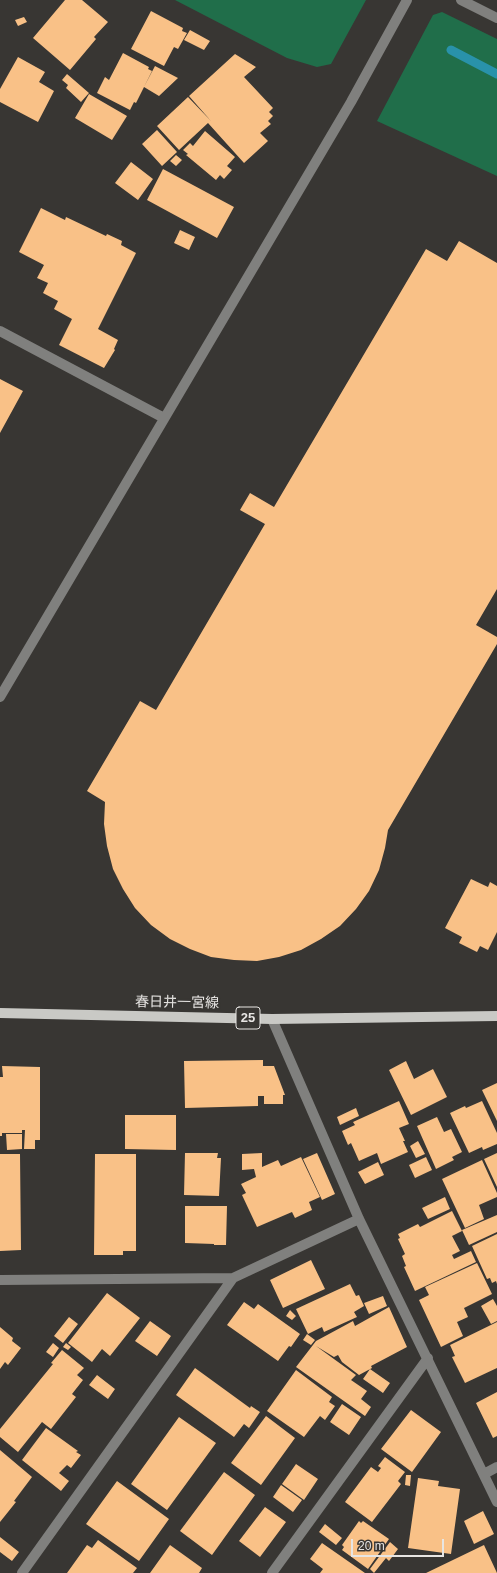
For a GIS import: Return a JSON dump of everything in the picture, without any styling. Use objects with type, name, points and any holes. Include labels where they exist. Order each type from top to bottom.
[{"type":"main road","name":"春日井一宮線","points":[[0,1013],[272,1019],[497,1016]]},
{"type":"street","points":[[0,697],[347,108],[407,0]]},
{"type":"street","points":[[461,0],[497,18]]},
{"type":"street","points":[[0,331],[164,418]]},
{"type":"street","points":[[272,1019],[359,1219],[497,1502]]},
{"type":"street","points":[[0,1280],[233,1278],[359,1219]]},
{"type":"street","points":[[22,1573],[233,1278]]},
{"type":"street","points":[[272,1573],[428,1358]]},
{"type":"street","points":[[484,1474],[497,1467]]},
{"type":"green space","points":[[175,0],[366,0],[331,64],[317,67],[287,58]]},
{"type":"green space","points":[[442,12],[497,39],[497,176],[377,121],[433,15]]},
{"type":"building","points":[[65,0],[82,0],[108,22],[94,37],[96,39],[70,70],[33,38]]},
{"type":"building","points":[[151,11],[183,28],[182,31],[187,33],[178,49],[174,47],[164,66],[131,49]]},
{"type":"building","points":[[24,17],[27,22],[18,26],[15,20]]},
{"type":"building","points":[[190,30],[210,41],[204,50],[184,40]]},
{"type":"building","points":[[123,53],[149,67],[148,69],[152,71],[136,103],[134,102],[130,110],[97,93],[105,77],[109,80]]},
{"type":"building","points":[[235,54],[256,67],[244,77],[273,108],[269,112],[273,116],[268,121],[271,124],[260,133],[268,141],[244,163],[208,123],[179,150],[157,126],[188,97],[211,121],[189,96]]},
{"type":"building","points":[[18,57],[45,72],[39,82],[54,91],[38,122],[0,102],[0,89]]},
{"type":"building","points":[[155,66],[178,78],[159,96],[144,87]]},
{"type":"building","points":[[67,74],[89,93],[81,102],[66,88],[68,85],[62,80]]},
{"type":"building","points":[[89,94],[127,116],[112,140],[75,118]]},
{"type":"building","points":[[157,130],[177,152],[162,166],[142,144]]},
{"type":"building","points":[[205,131],[235,157],[227,166],[232,170],[224,179],[220,175],[216,180],[186,155],[188,154],[183,150],[190,143],[193,146]]},
{"type":"building","points":[[176,155],[182,160],[176,166],[170,161]]},
{"type":"building","points":[[131,162],[153,179],[138,200],[115,183]]},
{"type":"building","points":[[163,169],[234,207],[217,238],[147,200]]},
{"type":"building","points":[[41,208],[65,220],[66,217],[106,236],[107,234],[122,241],[121,245],[136,253],[98,329],[118,340],[114,349],[115,350],[104,368],[59,345],[72,319],[54,309],[58,301],[43,293],[48,283],[37,278],[44,265],[19,252]]},
{"type":"building","points":[[180,230],[195,237],[189,250],[174,243]]},
{"type":"building","points":[[459,241],[497,263],[497,589],[476,625],[497,637],[497,644],[388,830],[379,870],[369,891],[356,909],[340,926],[301,950],[279,957],[257,961],[211,957],[170,939],[151,925],[135,908],[113,869],[107,846],[104,824],[105,802],[87,791],[140,701],[156,710],[265,524],[240,510],[250,493],[274,507],[426,249],[447,261]]},
{"type":"building","points":[[0,379],[23,391],[0,433]]},
{"type":"building","points":[[471,879],[488,887],[490,882],[497,886],[497,932],[488,950],[480,946],[477,952],[459,943],[462,937],[445,928]]},
{"type":"building","points":[[263,1060],[263,1066],[274,1066],[285,1095],[283,1095],[283,1104],[264,1104],[264,1096],[258,1096],[258,1106],[185,1108],[184,1061]]},
{"type":"building","points":[[406,1061],[414,1079],[433,1069],[447,1097],[411,1115],[389,1070]]},
{"type":"building","points":[[2,1066],[40,1067],[40,1140],[35,1140],[35,1149],[24,1149],[25,1130],[22,1130],[22,1133],[2,1133],[2,1136],[0,1136],[0,1077],[3,1077]]},
{"type":"building","points":[[497,1083],[497,1121],[482,1090]]},
{"type":"building","points":[[399,1101],[409,1124],[399,1128],[408,1152],[381,1164],[377,1153],[359,1161],[351,1143],[348,1145],[342,1131],[355,1125],[353,1122]]},
{"type":"building","points":[[482,1101],[497,1133],[497,1144],[483,1150],[482,1147],[469,1153],[450,1113],[465,1106],[466,1108]]},
{"type":"building","points":[[356,1108],[359,1116],[340,1125],[337,1117]]},
{"type":"building","points":[[125,1115],[176,1115],[176,1150],[125,1149]]},
{"type":"building","points":[[437,1117],[444,1132],[451,1129],[462,1152],[452,1157],[454,1160],[436,1169],[417,1126]]},
{"type":"building","points":[[6,1134],[22,1134],[22,1149],[7,1150]]},
{"type":"building","points":[[418,1141],[425,1154],[416,1158],[410,1146]]},
{"type":"building","points":[[185,1153],[218,1153],[217,1158],[221,1158],[219,1196],[184,1195]]},
{"type":"building","points":[[262,1153],[262,1167],[278,1160],[281,1166],[301,1157],[320,1197],[309,1202],[312,1210],[295,1218],[292,1212],[257,1227],[242,1195],[246,1193],[241,1184],[256,1177],[254,1169],[242,1170],[242,1154]]},
{"type":"building","points":[[317,1153],[335,1194],[322,1200],[303,1159]]},
{"type":"building","points":[[497,1153],[497,1187],[484,1159]]},
{"type":"building","points":[[0,1154],[20,1154],[21,1250],[0,1251]]},
{"type":"building","points":[[95,1154],[136,1154],[136,1251],[123,1251],[123,1255],[94,1255]]},
{"type":"building","points":[[426,1157],[432,1170],[415,1178],[409,1165]]},
{"type":"building","points":[[482,1160],[497,1193],[497,1197],[479,1205],[484,1219],[465,1228],[442,1179]]},
{"type":"building","points":[[378,1162],[384,1175],[365,1184],[358,1172]]},
{"type":"building","points":[[445,1197],[450,1209],[428,1219],[422,1208]]},
{"type":"building","points":[[185,1206],[227,1206],[226,1245],[185,1243]]},
{"type":"building","points":[[452,1211],[462,1231],[452,1236],[460,1251],[452,1255],[454,1259],[471,1251],[476,1262],[415,1291],[404,1267],[406,1266],[402,1256],[405,1254],[398,1239],[400,1238],[398,1234],[418,1224],[420,1227]]},
{"type":"building","points":[[497,1215],[497,1232],[469,1245],[462,1230]]},
{"type":"building","points":[[497,1234],[497,1284],[496,1281],[492,1283],[490,1278],[487,1279],[472,1246]]},
{"type":"building","points":[[311,1260],[325,1289],[283,1308],[270,1280]]},
{"type":"building","points":[[477,1263],[492,1294],[464,1308],[468,1317],[457,1322],[463,1336],[441,1347],[419,1300],[429,1295],[425,1287]]},
{"type":"building","points":[[350,1284],[356,1296],[359,1295],[364,1306],[354,1312],[357,1317],[324,1332],[322,1327],[308,1334],[296,1309]]},
{"type":"building","points":[[107,1293],[140,1318],[110,1356],[102,1349],[92,1362],[68,1343]]},
{"type":"building","points":[[383,1296],[387,1306],[369,1314],[364,1303]]},
{"type":"building","points":[[493,1299],[497,1306],[497,1321],[491,1324],[481,1306]]},
{"type":"building","points":[[244,1302],[254,1309],[258,1304],[300,1334],[291,1347],[289,1346],[278,1361],[227,1325]]},
{"type":"building","points":[[389,1307],[407,1347],[371,1366],[372,1368],[359,1375],[342,1362],[338,1355],[334,1357],[316,1346],[356,1375],[351,1380],[367,1391],[361,1399],[371,1407],[365,1416],[296,1367],[316,1341],[353,1321],[355,1326]]},
{"type":"building","points":[[290,1310],[296,1316],[292,1320],[286,1316]]},
{"type":"building","points":[[69,1317],[78,1324],[63,1343],[54,1336]]},
{"type":"building","points":[[150,1321],[171,1336],[157,1356],[135,1341]]},
{"type":"building","points":[[497,1322],[497,1368],[465,1383],[452,1357],[455,1356],[450,1345]]},
{"type":"building","points":[[0,1327],[13,1338],[12,1341],[21,1348],[8,1365],[5,1362],[0,1369]]},
{"type":"building","points":[[307,1334],[315,1340],[311,1345],[303,1340]]},
{"type":"building","points":[[53,1343],[59,1348],[53,1357],[46,1352]]},
{"type":"building","points":[[66,1343],[71,1347],[68,1350],[63,1347]]},
{"type":"building","points":[[62,1350],[84,1368],[77,1375],[83,1380],[72,1394],[76,1397],[51,1429],[42,1422],[18,1452],[0,1437],[0,1429],[53,1364],[51,1363]]},
{"type":"building","points":[[195,1368],[250,1408],[251,1406],[260,1412],[249,1428],[244,1424],[234,1437],[176,1395]]},
{"type":"building","points":[[370,1369],[390,1383],[383,1393],[363,1379]]},
{"type":"building","points":[[296,1370],[332,1397],[329,1402],[335,1406],[325,1420],[320,1416],[304,1437],[267,1411]]},
{"type":"building","points":[[97,1375],[115,1389],[108,1399],[89,1385]]},
{"type":"building","points":[[497,1392],[497,1436],[493,1438],[476,1403]]},
{"type":"building","points":[[342,1404],[361,1417],[349,1435],[330,1422]]},
{"type":"building","points":[[411,1410],[441,1432],[412,1472],[381,1449]]},
{"type":"building","points":[[266,1416],[295,1438],[261,1485],[231,1463]]},
{"type":"building","points":[[179,1417],[216,1443],[167,1510],[131,1484]]},
{"type":"building","points":[[46,1428],[78,1451],[76,1452],[81,1455],[71,1468],[67,1465],[59,1473],[69,1481],[61,1491],[22,1460]]},
{"type":"building","points":[[0,1450],[32,1477],[14,1501],[16,1502],[0,1522]]},
{"type":"building","points":[[385,1457],[405,1472],[398,1481],[401,1484],[372,1522],[345,1502],[371,1467],[378,1472],[381,1468],[378,1466]]},
{"type":"building","points":[[296,1464],[318,1479],[304,1500],[282,1484]]},
{"type":"building","points":[[224,1472],[255,1495],[212,1555],[180,1531]]},
{"type":"building","points":[[406,1475],[411,1475],[410,1486],[405,1485]]},
{"type":"building","points":[[418,1478],[439,1481],[438,1486],[460,1489],[451,1554],[408,1548]]},
{"type":"building","points":[[117,1481],[169,1519],[139,1561],[86,1524]]},
{"type":"building","points":[[281,1485],[302,1500],[293,1512],[273,1497]]},
{"type":"building","points":[[265,1507],[286,1522],[260,1557],[239,1541]]},
{"type":"building","points":[[483,1511],[494,1534],[474,1544],[464,1521]]},
{"type":"building","points":[[359,1521],[361,1523],[363,1521],[389,1539],[368,1569],[342,1550],[344,1547],[342,1545]]},
{"type":"building","points":[[325,1524],[342,1538],[336,1545],[319,1532]]},
{"type":"building","points":[[0,1537],[19,1552],[12,1561],[0,1552]]},
{"type":"building","points":[[98,1540],[137,1568],[133,1573],[67,1573],[87,1545],[92,1548]]},
{"type":"building","points":[[390,1542],[398,1549],[389,1561],[386,1558],[374,1573],[370,1569]]},
{"type":"building","points":[[322,1543],[365,1573],[320,1573],[323,1569],[310,1559]]},
{"type":"building","points":[[170,1545],[202,1568],[199,1573],[150,1573]]},
{"type":"building","points":[[484,1545],[497,1573],[426,1573]]},
{"type":"waterway","points":[[451,50],[497,74]]}]
